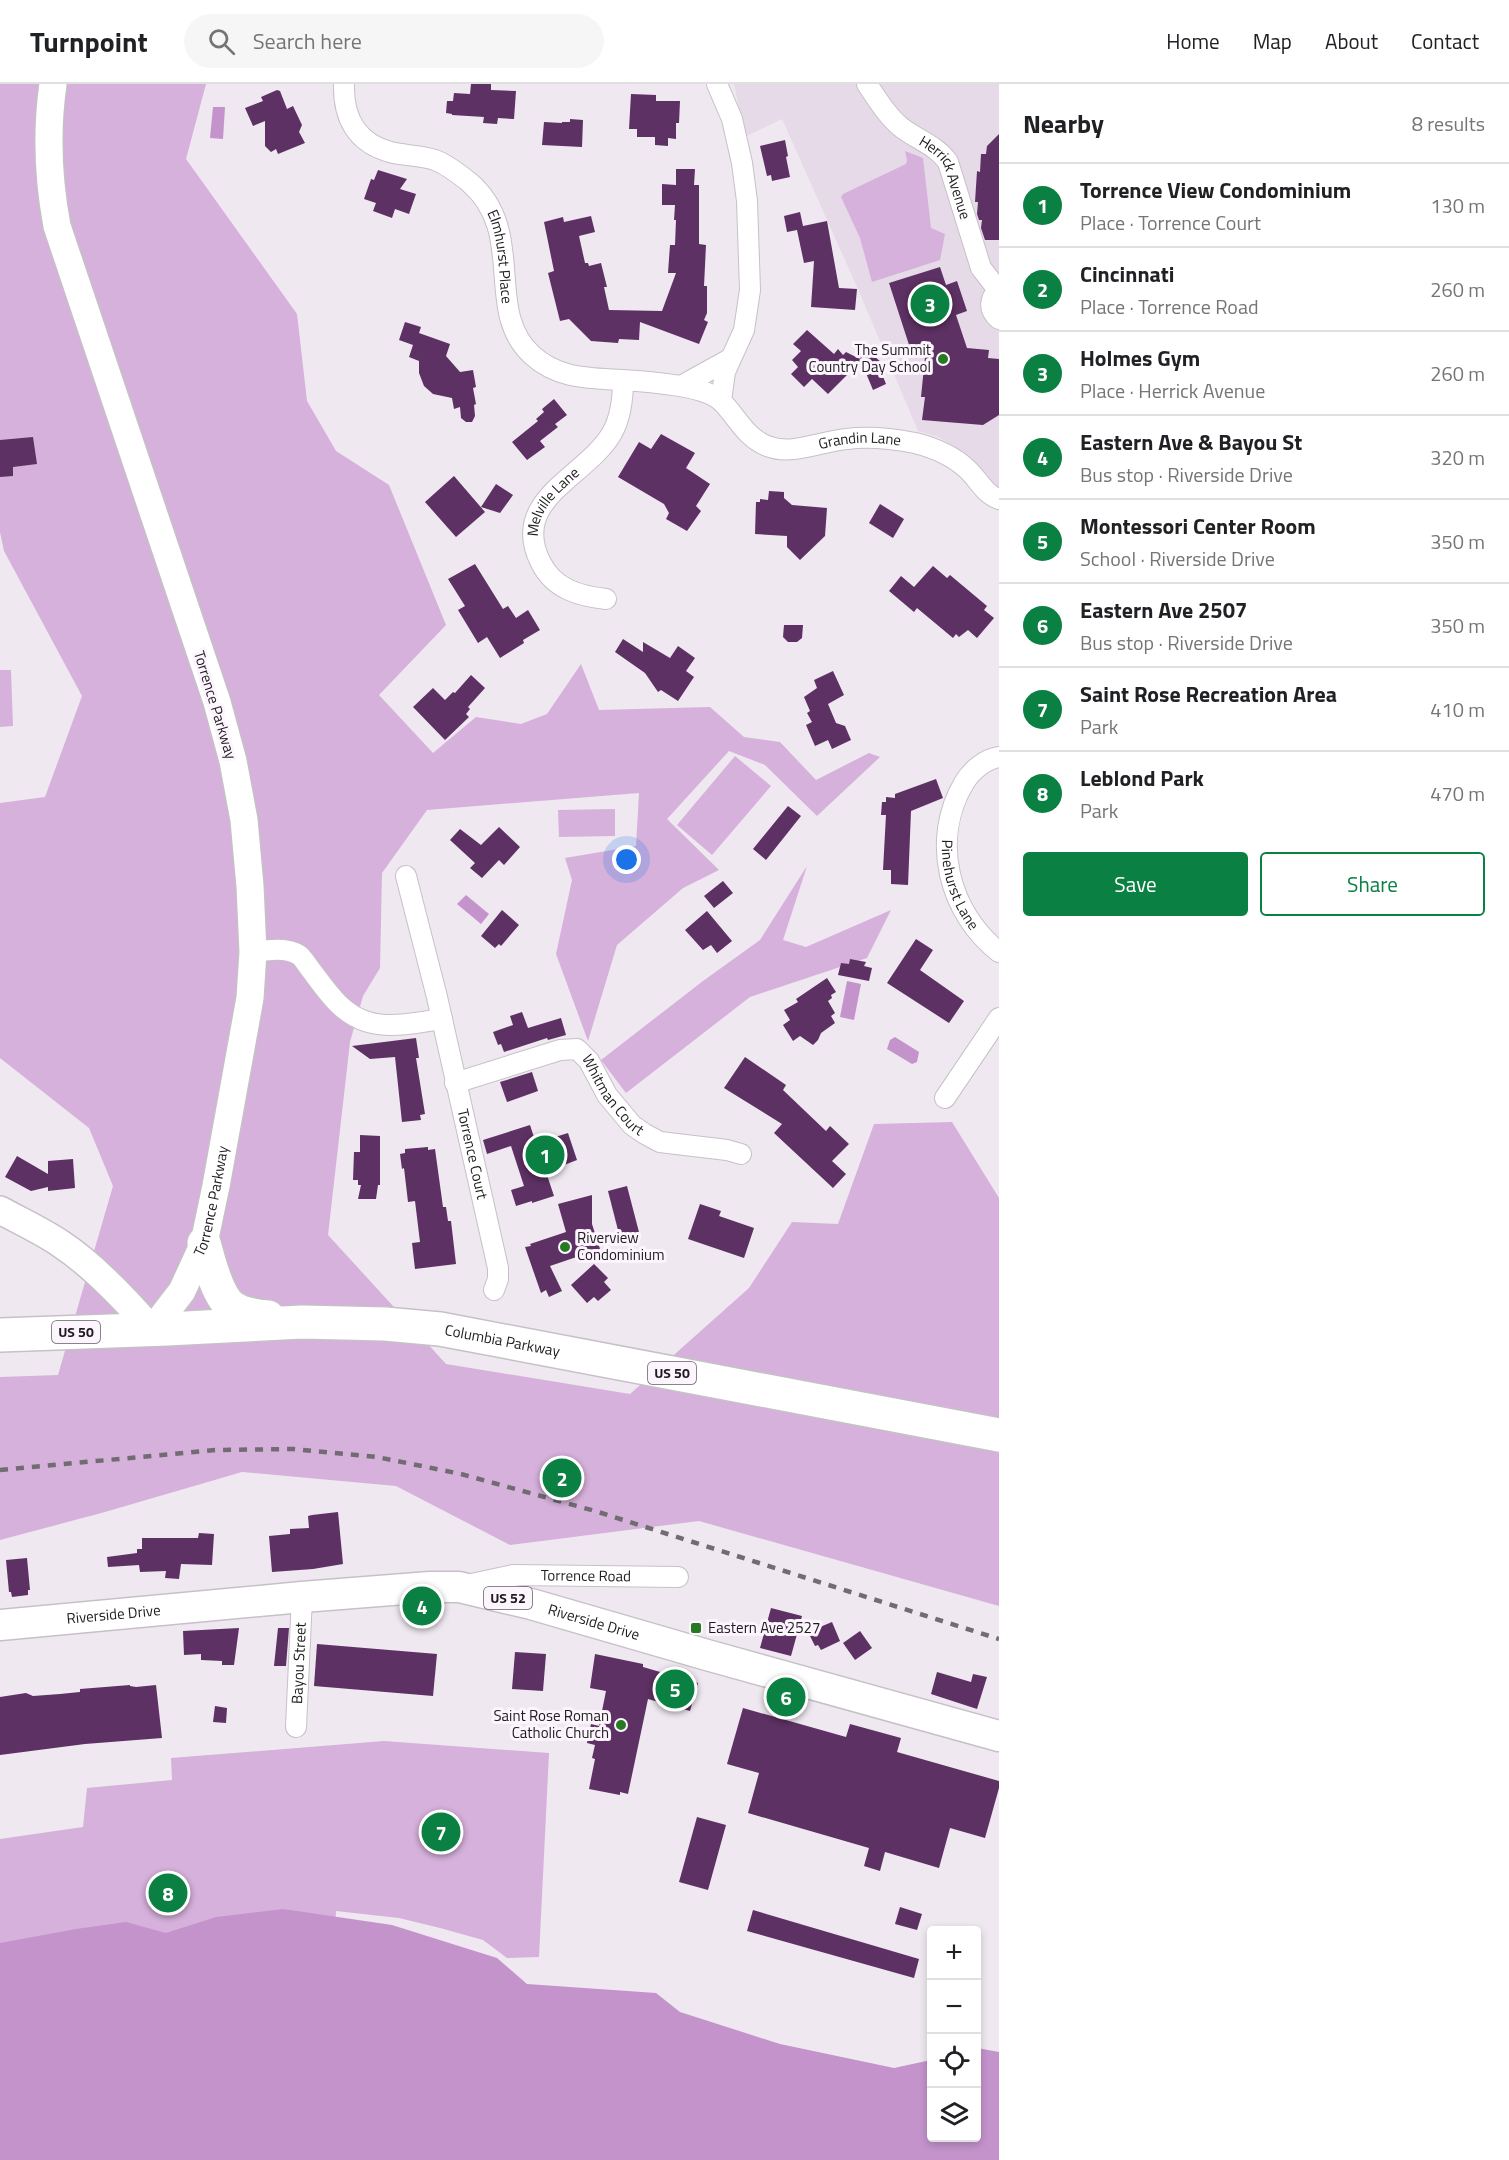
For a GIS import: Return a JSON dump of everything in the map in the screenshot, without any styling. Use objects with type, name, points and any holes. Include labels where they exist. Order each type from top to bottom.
[{"type":"highway","points":[[204,1243],[221,1292],[232,1307],[253,1316],[302,1322]]},
{"type":"highway","name":"Columbia Parkway","points":[[0,1335],[302,1322],[440,1329],[999,1435]]},
{"type":"main road","name":"Riverside Drive","points":[[0,1625],[302,1597],[430,1587],[459,1587],[541,1606],[707,1655],[999,1736]]},
{"type":"street","name":"Torrence Parkway","points":[[53,84],[48,153],[50,190],[57,226],[217,702],[233,760],[244,820],[253,951],[250,998],[204,1243],[182,1291],[152,1330]]},
{"type":"street","name":"Elmhurst Place","points":[[344,84],[344,109],[360,135],[374,147],[392,153],[437,160],[484,196],[502,239],[506,292],[512,327],[530,354],[543,364],[572,376],[681,386],[721,401]]},
{"type":"street","points":[[717,84],[732,119],[742,164],[747,201],[750,290],[744,330],[725,372],[721,401]]},
{"type":"street","name":"Herrick Avenue","points":[[867,84],[900,127],[941,152],[948,162],[981,268],[999,290],[991,300],[992,312],[999,319]]},
{"type":"street","points":[[681,386],[730,359]]},
{"type":"street","name":"Melville Lane","points":[[606,599],[572,592],[560,586],[541,563],[534,545],[533,531],[536,517],[551,492],[579,468],[611,435],[619,417],[623,399],[623,380]]},
{"type":"street","name":"Grandin Lane","points":[[721,401],[745,432],[756,441],[769,447],[797,448],[849,438],[880,439],[934,448],[952,457],[968,470],[989,496],[999,500]]},
{"type":"street","name":"Pinehurst Lane","points":[[999,756],[980,765],[966,779],[957,795],[951,814],[946,843],[951,882],[964,912],[974,927],[999,952]]},
{"type":"street","name":"Torrence Court","points":[[406,876],[442,1019],[498,1268],[498,1279],[494,1290]]},
{"type":"street","points":[[253,951],[273,949],[300,956],[342,1008],[368,1022],[386,1025],[413,1024],[442,1019]]},
{"type":"street","points":[[945,1098],[999,1018]]},
{"type":"street","name":"Whitman Court","points":[[456,1083],[560,1050],[577,1049],[589,1061],[607,1095],[632,1125],[645,1134],[660,1142],[727,1150],[741,1154]]},
{"type":"street","points":[[0,1210],[44,1233],[81,1259],[128,1302],[152,1330]]},
{"type":"street","name":"Torrence Road","points":[[459,1587],[513,1575],[678,1577]]},
{"type":"street","name":"Bayou Street","points":[[296,1727],[302,1597]]},
{"type":"shaded area","points":[[0,84],[206,84],[186,159],[297,314],[307,401],[336,451],[389,485],[446,625],[379,695],[433,753],[476,717],[521,724],[547,714],[581,664],[599,710],[710,707],[744,737],[780,742],[816,780],[869,753],[880,757],[817,816],[765,765],[729,751],[667,819],[719,870],[683,888],[617,945],[588,1041],[556,954],[572,880],[565,858],[636,846],[639,793],[427,810],[382,873],[380,968],[363,996],[350,1042],[328,1235],[446,1364],[630,1394],[749,1288],[792,1222],[838,1224],[874,1124],[952,1122],[999,1198],[999,1606],[699,1521],[510,1545],[396,1486],[242,1472],[0,1540],[0,1377],[58,1375],[113,1186],[89,1128],[0,1058],[0,803],[45,797],[82,696],[4,551],[0,532]]},
{"type":"shaded area","name":"The Summit Country Day School","points":[[734,84],[999,84],[999,492],[980,468],[960,450],[938,437],[918,431],[782,119],[745,137]]},
{"type":"shaded area","points":[[213,107],[225,107],[223,139],[210,138]]},
{"type":"shaded area","points":[[905,151],[923,158],[931,228],[945,234],[940,260],[872,282],[860,238],[841,197],[906,164]]},
{"type":"shaded area","points":[[0,670],[11,670],[13,726],[0,727]]},
{"type":"shaded area","points":[[735,756],[771,786],[712,855],[677,825]]},
{"type":"shaded area","points":[[615,809],[615,836],[559,837],[558,810]]},
{"type":"shaded area","points":[[807,866],[783,940],[806,947],[891,910],[867,958],[750,997],[626,1093],[601,1060],[760,940]]},
{"type":"shaded area","points":[[466,895],[489,914],[481,924],[457,904]]},
{"type":"shaded area","points":[[847,981],[861,984],[854,1020],[840,1017]]},
{"type":"shaded area","points":[[895,1037],[919,1052],[917,1062],[912,1064],[887,1049],[890,1040]]},
{"type":"shaded area","points":[[384,1741],[549,1753],[539,1957],[507,1958],[483,1940],[440,1928],[399,1918],[336,1911],[333,1962],[0,1947],[0,1839],[83,1827],[87,1788],[172,1780],[171,1758]]},
{"type":"shaded area","points":[[283,1909],[392,1925],[497,1958],[527,1984],[656,1993],[680,2012],[780,2044],[894,2068],[927,2061],[927,2142],[981,2142],[981,2049],[999,2052],[999,2160],[0,2160],[0,1943],[126,1922],[166,1933],[216,1917]]},
{"type":"building","points":[[471,84],[491,84],[491,90],[516,91],[514,119],[498,118],[497,124],[483,123],[484,117],[446,113],[447,101],[453,101],[454,93],[470,94]]},
{"type":"building","points":[[277,90],[280,91],[287,109],[293,106],[302,125],[299,132],[305,143],[278,154],[276,149],[271,152],[265,146],[265,121],[253,126],[245,108],[263,101],[261,97]]},
{"type":"building","points":[[631,94],[656,95],[656,101],[680,101],[676,139],[668,138],[668,146],[655,145],[655,137],[637,137],[637,129],[629,129]]},
{"type":"building","points":[[570,119],[583,120],[582,147],[542,145],[544,122],[562,123],[570,122]]},
{"type":"building","points":[[999,134],[999,240],[985,240],[981,228],[982,220],[979,220],[977,214],[978,202],[975,202],[977,171],[980,172],[981,154],[986,154],[987,146]]},
{"type":"building","points":[[785,140],[790,177],[772,181],[771,175],[767,176],[760,146]]},
{"type":"building","points":[[676,169],[695,169],[694,185],[699,185],[699,244],[706,245],[704,286],[707,286],[707,313],[704,320],[708,322],[699,344],[640,322],[639,340],[619,339],[618,343],[591,341],[569,319],[560,321],[548,273],[554,271],[544,222],[563,217],[564,222],[591,216],[595,232],[579,236],[585,263],[589,266],[601,263],[607,287],[604,287],[609,310],[662,311],[676,273],[668,273],[670,245],[675,245],[676,220],[674,220],[675,205],[662,205],[662,184],[676,185]]},
{"type":"building","points":[[378,170],[407,179],[400,189],[416,194],[409,214],[395,209],[392,218],[373,211],[376,203],[364,199],[371,179],[374,180]]},
{"type":"building","points":[[800,212],[803,226],[827,221],[839,288],[857,289],[855,310],[811,307],[814,261],[804,263],[797,230],[787,232],[784,216]]},
{"type":"building","points":[[940,267],[946,285],[957,281],[967,311],[956,315],[967,348],[989,350],[988,358],[999,359],[999,415],[983,425],[922,420],[925,397],[921,397],[926,347],[911,351],[889,283]]},
{"type":"building","points":[[405,322],[421,327],[419,333],[450,344],[446,356],[460,372],[473,370],[476,404],[472,422],[466,422],[461,418],[460,407],[454,409],[452,398],[433,394],[424,386],[419,373],[419,361],[409,357],[413,345],[399,340]]},
{"type":"building","points":[[807,330],[834,354],[838,349],[843,355],[846,352],[860,359],[855,349],[868,356],[871,353],[884,365],[880,369],[886,384],[873,390],[861,361],[828,394],[812,379],[804,387],[791,374],[798,367],[792,360],[801,351],[793,344]]},
{"type":"building","points":[[554,399],[567,415],[555,424],[558,427],[540,441],[545,447],[527,460],[512,442],[538,421],[536,419],[544,412],[542,409]]},
{"type":"building","points":[[661,434],[695,453],[686,468],[710,484],[696,506],[701,511],[687,531],[666,519],[669,513],[664,504],[618,477],[639,442],[651,449]]},
{"type":"building","points":[[33,437],[37,464],[13,467],[13,476],[0,477],[0,440]]},
{"type":"building","points":[[454,476],[485,512],[456,537],[425,502]]},
{"type":"building","points":[[496,484],[513,495],[500,513],[481,507]]},
{"type":"building","points":[[769,491],[784,492],[784,498],[792,505],[827,508],[825,536],[800,560],[787,547],[787,536],[755,534],[756,502],[760,502],[760,499],[768,500]]},
{"type":"building","points":[[880,504],[904,519],[893,538],[869,523]]},
{"type":"building","points":[[475,564],[503,609],[508,606],[516,618],[528,610],[540,630],[500,658],[487,637],[478,643],[458,610],[465,606],[448,579]]},
{"type":"building","points":[[933,566],[947,578],[950,575],[987,606],[984,610],[994,618],[977,638],[968,630],[959,637],[956,634],[953,638],[917,608],[914,612],[889,591],[901,576],[914,587]]},
{"type":"building","points":[[784,625],[803,625],[802,638],[797,642],[788,642],[783,637]]},
{"type":"building","points":[[623,639],[643,652],[643,642],[670,658],[678,646],[695,658],[686,671],[694,677],[678,701],[661,690],[658,692],[645,673],[615,652]]},
{"type":"building","points":[[833,671],[844,695],[828,704],[836,723],[845,726],[851,740],[832,749],[828,740],[815,746],[806,725],[812,722],[807,713],[810,711],[804,697],[817,688],[814,680]]},
{"type":"building","points":[[471,675],[485,688],[468,707],[470,709],[466,714],[469,717],[445,740],[413,707],[433,688],[445,700],[453,692],[455,693]]},
{"type":"building","points":[[936,779],[943,798],[911,811],[908,885],[891,884],[891,870],[883,870],[886,815],[881,815],[882,802],[886,802],[886,797],[895,798],[895,794]]},
{"type":"building","points":[[788,806],[801,816],[766,860],[753,849]]},
{"type":"building","points":[[499,827],[520,847],[504,865],[499,860],[482,878],[470,868],[475,863],[450,840],[460,829],[481,845]]},
{"type":"building","points":[[723,881],[733,893],[714,908],[704,896]]},
{"type":"building","points":[[502,910],[519,925],[501,946],[499,944],[495,948],[481,936]]},
{"type":"building","points":[[707,911],[732,941],[717,953],[711,945],[703,950],[685,930]]},
{"type":"building","points":[[916,939],[933,950],[920,970],[964,1001],[949,1023],[887,983]]},
{"type":"building","points":[[850,959],[866,962],[864,966],[872,968],[869,981],[838,975],[841,963],[849,964]]},
{"type":"building","points":[[827,978],[836,992],[828,1001],[835,1013],[831,1016],[835,1023],[821,1033],[813,1045],[800,1036],[793,1041],[783,1025],[790,1020],[784,1010],[798,1002],[796,999]]},
{"type":"building","points":[[522,1012],[528,1028],[561,1018],[566,1035],[548,1040],[547,1038],[504,1052],[501,1044],[498,1045],[493,1032],[513,1025],[510,1016]]},
{"type":"building","points":[[416,1038],[419,1058],[416,1058],[425,1114],[420,1115],[421,1120],[402,1122],[395,1057],[370,1059],[352,1046]]},
{"type":"building","points":[[745,1057],[786,1085],[783,1090],[826,1131],[830,1126],[849,1144],[832,1161],[846,1174],[833,1188],[774,1133],[782,1124],[724,1088]]},
{"type":"building","points":[[532,1072],[538,1091],[507,1102],[500,1082]]},
{"type":"building","points":[[530,1125],[536,1143],[568,1133],[577,1160],[546,1172],[554,1196],[516,1206],[511,1190],[524,1186],[511,1146],[487,1154],[483,1140]]},
{"type":"building","points":[[360,1135],[380,1136],[380,1185],[378,1185],[376,1199],[358,1199],[361,1185],[358,1185],[358,1180],[353,1180],[354,1152],[360,1152]]},
{"type":"building","points":[[428,1147],[428,1150],[435,1149],[443,1207],[446,1207],[448,1221],[451,1221],[456,1264],[415,1269],[412,1243],[420,1242],[415,1201],[408,1202],[400,1154],[405,1153],[405,1149]]},
{"type":"building","points":[[17,1156],[48,1174],[48,1161],[73,1159],[75,1188],[48,1191],[48,1187],[31,1191],[5,1177]]},
{"type":"building","points":[[627,1186],[640,1236],[621,1242],[608,1191]]},
{"type":"building","points":[[592,1195],[592,1224],[600,1249],[550,1266],[562,1291],[549,1297],[546,1290],[541,1293],[525,1247],[566,1232],[558,1204]]},
{"type":"building","points":[[700,1204],[721,1211],[719,1216],[754,1228],[744,1258],[688,1239]]},
{"type":"building","points":[[594,1264],[608,1278],[604,1282],[611,1290],[598,1301],[594,1297],[587,1303],[571,1285]]},
{"type":"building","points":[[338,1512],[343,1564],[272,1572],[269,1536],[290,1534],[290,1529],[309,1528],[308,1516]]},
{"type":"building","points":[[199,1533],[214,1534],[212,1565],[181,1564],[179,1579],[165,1578],[166,1571],[140,1572],[139,1565],[108,1567],[107,1557],[137,1553],[137,1549],[142,1549],[142,1538],[198,1538]]},
{"type":"building","points":[[27,1558],[30,1590],[28,1590],[28,1595],[12,1597],[9,1592],[6,1560]]},
{"type":"building","points":[[771,1608],[802,1616],[791,1656],[760,1648]]},
{"type":"building","points":[[832,1622],[840,1641],[821,1650],[818,1645],[815,1646],[808,1632]]},
{"type":"building","points":[[239,1628],[234,1665],[222,1665],[222,1661],[201,1660],[201,1654],[184,1655],[183,1631]]},
{"type":"building","points":[[278,1628],[289,1628],[286,1666],[274,1666]]},
{"type":"building","points":[[860,1631],[872,1648],[855,1660],[843,1643]]},
{"type":"building","points":[[317,1644],[437,1654],[433,1696],[314,1686]]},
{"type":"building","points":[[515,1652],[546,1654],[543,1691],[512,1689]]},
{"type":"building","name":"Saint Rose Roman Catholic Church","points":[[595,1654],[643,1664],[643,1667],[698,1683],[690,1711],[648,1699],[628,1794],[620,1792],[620,1795],[589,1789],[595,1759],[592,1758],[595,1745],[587,1743],[591,1724],[599,1726],[606,1691],[590,1688]]},
{"type":"building","points":[[937,1672],[971,1682],[973,1674],[987,1677],[977,1709],[931,1694]]},
{"type":"building","points":[[130,1685],[136,1687],[156,1685],[162,1738],[85,1744],[0,1755],[0,1697],[26,1693],[33,1696],[60,1694],[80,1692],[80,1689]]},
{"type":"building","points":[[215,1706],[227,1708],[226,1723],[213,1722]]},
{"type":"building","points":[[743,1708],[846,1737],[850,1724],[901,1738],[897,1752],[999,1781],[985,1838],[950,1828],[939,1868],[885,1852],[880,1871],[864,1866],[869,1848],[748,1813],[759,1773],[727,1764]]},
{"type":"building","points":[[697,1817],[726,1825],[708,1890],[679,1882]]},
{"type":"building","points":[[900,1907],[922,1914],[917,1930],[895,1924]]},
{"type":"building","points":[[753,1910],[919,1959],[914,1978],[747,1931]]},
{"type":"railway","points":[[0,1470],[215,1450],[293,1449],[377,1457],[461,1474],[595,1511],[999,1639]]},
{"type":"place","name":"Holmes Gym","points":[[930,304]]},
{"type":"place","name":"The Summit Country Day School","points":[[943,359]]},
{"type":"place","name":"Torrence View Condominium","points":[[545,1155]]},
{"type":"place","name":"Riverview Condominium","points":[[565,1247]]},
{"type":"place","name":"Cincinnati","points":[[562,1478]]},
{"type":"place","name":"Eastern Ave & Bayou St","points":[[422,1606]]},
{"type":"place","name":"Eastern Ave 2527","points":[[696,1628]]},
{"type":"place","name":"Montessori Center Room","points":[[675,1689]]},
{"type":"place","name":"Eastern Ave 2507","points":[[786,1697]]},
{"type":"place","name":"Saint Rose Roman Catholic Church","points":[[621,1725]]},
{"type":"place","name":"Saint Rose Recreation Area","points":[[441,1832]]},
{"type":"place","name":"Leblond Park","points":[[168,1893]]}]
